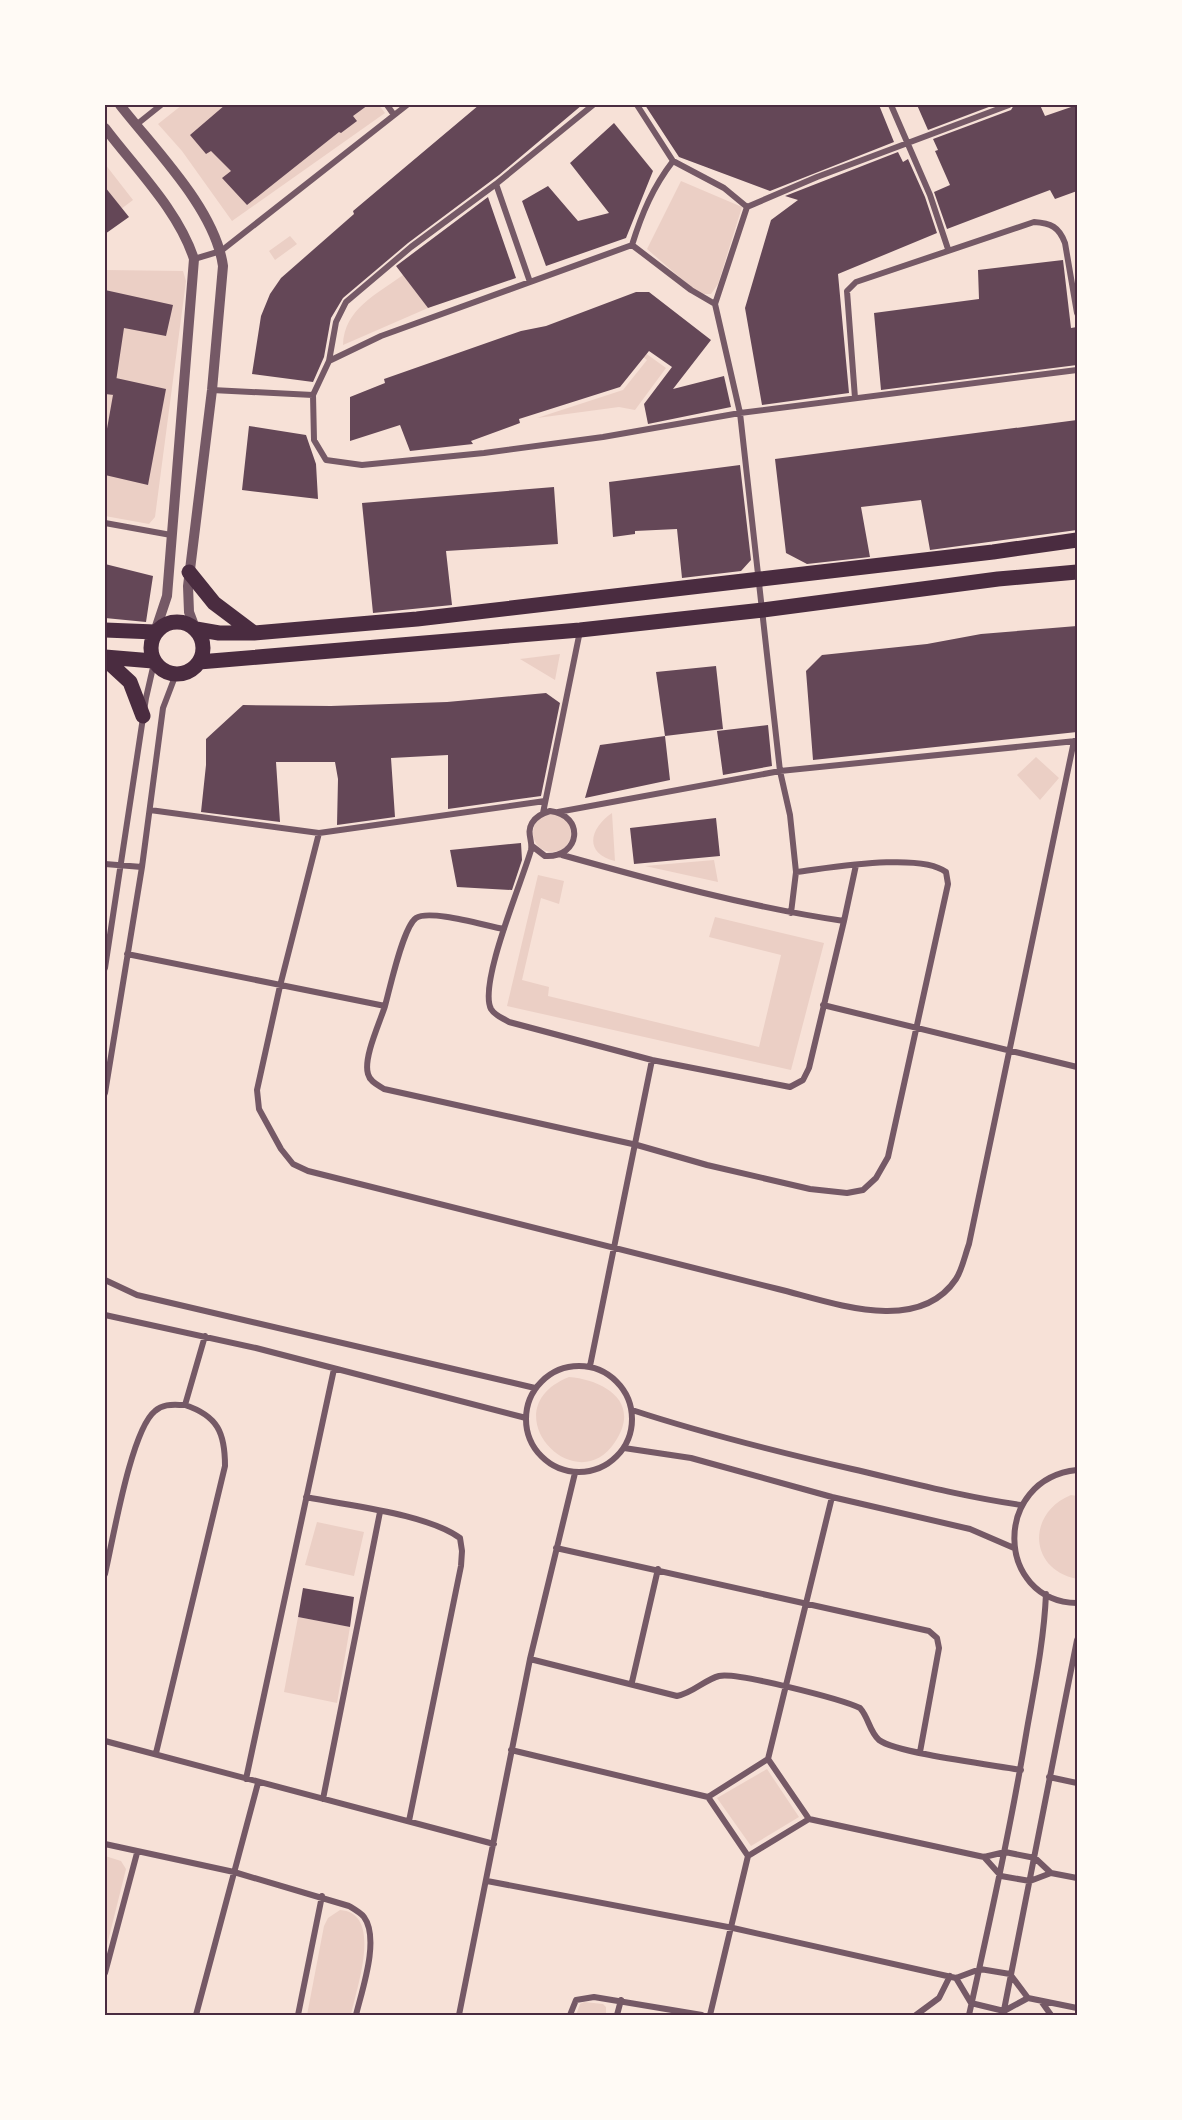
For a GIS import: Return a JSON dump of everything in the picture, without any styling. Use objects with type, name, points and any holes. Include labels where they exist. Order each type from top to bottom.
[{"type":"main road","points":[[1077,540],[760,580],[417,619],[254,633],[219,633],[196,629],[185,622],[174,621],[164,624],[155,632],[150,646],[154,661],[160,668],[176,674],[185,673],[199,662],[580,630],[763,610],[998,579],[1077,572]]},
{"type":"main road","points":[[189,572],[214,603],[254,633]]},
{"type":"main road","points":[[196,629],[203,645],[199,662]]},
{"type":"main road","points":[[105,630],[155,632]]},
{"type":"main road","points":[[105,658],[154,661]]},
{"type":"main road","points":[[105,658],[130,682],[143,716]]},
{"type":"street","points":[[120,105],[196,201],[221,250],[223,266],[212,390],[189,572],[187,603],[196,629]]},
{"type":"street","points":[[136,125],[161,105]]},
{"type":"street","points":[[387,105],[394,116]]},
{"type":"street","points":[[194,259],[221,250],[407,105]]},
{"type":"street","points":[[593,105],[496,184],[411,247],[346,302],[336,322],[329,361],[313,395],[314,440],[326,460],[362,465],[603,437],[740,413],[1077,370]]},
{"type":"street","points":[[637,105],[673,161],[724,188],[747,207]]},
{"type":"street","points":[[891,105],[909,143],[948,249]]},
{"type":"street","points":[[791,913],[796,872],[790,815],[780,771],[740,413],[715,304],[747,207],[817,177],[1009,105]]},
{"type":"street","points":[[105,128],[178,224],[187,238],[194,259],[167,596],[155,632]]},
{"type":"street","points":[[632,245],[648,200],[657,182],[673,161]]},
{"type":"street","points":[[496,184],[530,282]]},
{"type":"street","points":[[855,398],[847,291],[856,282],[948,249],[1034,222],[1050,223],[1061,232],[1065,243],[1077,313]]},
{"type":"street","points":[[329,361],[381,336],[632,245]]},
{"type":"street","points":[[632,245],[691,290],[715,304]]},
{"type":"street","points":[[212,390],[313,395]]},
{"type":"street","points":[[105,523],[171,535]]},
{"type":"street","points":[[543,813],[580,630]]},
{"type":"street","points":[[105,968],[143,716],[154,661]]},
{"type":"street","points":[[105,1093],[142,867],[163,708],[176,674]]},
{"type":"street","points":[[319,833],[280,986],[257,1090],[259,1109],[280,1149],[293,1164],[308,1171],[856,1308],[895,1313],[921,1307],[956,1279],[969,1244],[1076,741],[780,771],[543,813],[531,823],[529,831],[532,846],[504,929],[489,997],[490,1007],[496,1015],[509,1022],[652,1060],[776,1085],[790,1087],[798,1085],[809,1068],[856,865]]},
{"type":"street","points":[[150,810],[319,833],[545,801]]},
{"type":"street","points":[[558,812],[573,826],[574,837],[570,848],[562,855]]},
{"type":"street","points":[[532,846],[545,856],[562,855],[660,883],[791,913],[844,921]]},
{"type":"street","points":[[504,929],[441,917],[424,915],[416,918],[407,934],[374,1039],[367,1072],[372,1082],[384,1089],[637,1145],[707,1165],[810,1189],[847,1193],[863,1190],[876,1178],[888,1157],[948,884],[946,872],[928,863],[856,865],[796,872]]},
{"type":"street","points":[[105,864],[142,867]]},
{"type":"street","points":[[127,954],[385,1006]]},
{"type":"street","points":[[823,1005],[1077,1067]]},
{"type":"street","points":[[590,1366],[637,1145],[652,1060]]},
{"type":"street","points":[[105,1280],[137,1295],[535,1388]]},
{"type":"street","points":[[105,1315],[205,1336],[526,1418]]},
{"type":"street","points":[[185,1405],[205,1336]]},
{"type":"street","points":[[574,1365],[590,1366],[605,1372],[618,1382],[627,1395],[632,1410],[632,1430],[624,1448],[611,1462],[594,1470],[575,1473],[557,1468],[541,1457],[530,1442],[526,1418],[527,1405],[535,1388],[546,1376],[574,1365]]},
{"type":"street","points":[[246,1779],[334,1369]]},
{"type":"street","points":[[105,1574],[136,1445],[145,1423],[154,1411],[166,1404],[185,1405],[218,1426],[225,1442],[225,1466],[156,1753]]},
{"type":"street","points":[[632,1410],[690,1430],[784,1454],[980,1499],[1021,1505]]},
{"type":"street","points":[[624,1448],[691,1458],[831,1497],[970,1529],[1014,1548]]},
{"type":"street","points":[[1077,1470],[1052,1476],[1040,1483],[1021,1505],[1013,1534],[1014,1548],[1020,1567],[1031,1582],[1046,1594],[1067,1603],[1077,1603]]},
{"type":"street","points":[[459,2015],[530,1659],[575,1473]]},
{"type":"street","points":[[306,1497],[427,1522],[449,1530],[460,1538],[462,1551],[409,1821]]},
{"type":"street","points":[[708,1797],[768,1760],[831,1497]]},
{"type":"street","points":[[323,1799],[380,1512]]},
{"type":"street","points":[[556,1548],[929,1631],[936,1638],[939,1648],[920,1752]]},
{"type":"street","points":[[632,1682],[658,1569]]},
{"type":"street","points":[[969,2015],[1005,1852],[1020,1770],[1044,1631],[1046,1594]]},
{"type":"street","points":[[1003,2013],[1077,1640]]},
{"type":"street","points":[[530,1659],[632,1682],[677,1696],[687,1694],[720,1676],[786,1688],[851,1704],[866,1715],[872,1732],[894,1748],[1020,1770]]},
{"type":"street","points":[[105,1741],[494,1844]]},
{"type":"street","points":[[511,1750],[708,1797],[748,1856],[733,1928],[710,2015]]},
{"type":"street","points":[[768,1760],[809,1819],[984,1857],[1005,1852],[1035,1858],[1050,1873]]},
{"type":"street","points":[[1049,1777],[1077,1783]]},
{"type":"street","points":[[196,2015],[258,1783]]},
{"type":"street","points":[[748,1856],[809,1819]]},
{"type":"street","points":[[105,1844],[137,1853],[234,1872],[322,1896],[349,1906],[363,1917],[369,1929],[370,1952],[356,2015]]},
{"type":"street","points":[[105,1973],[137,1853]]},
{"type":"street","points":[[984,1857],[1000,1876],[1030,1881],[1050,1873],[1077,1878]]},
{"type":"street","points":[[487,1881],[733,1928],[953,1977],[980,1969],[1010,1974],[1028,1998],[1077,2008]]},
{"type":"street","points":[[298,2015],[322,1896]]},
{"type":"street","points":[[953,1977],[971,2003],[1003,2013],[1028,1998]]},
{"type":"street","points":[[916,2015],[939,1998],[953,1977]]},
{"type":"street","points":[[570,2015],[576,2000],[582,1998],[621,2000],[702,2015]]},
{"type":"street","points":[[617,2015],[621,2000]]},
{"type":"street","points":[[1041,2001],[1051,2015]]},
{"type":"shaded area","points":[[182,105],[379,105],[385,113],[232,221],[182,151],[158,124]]},
{"type":"shaded area","points":[[105,164],[133,200],[121,209],[105,187]]},
{"type":"shaded area","points":[[681,181],[742,207],[718,284],[711,294],[699,294],[647,249]]},
{"type":"shaded area","points":[[290,236],[297,244],[275,260],[269,251]]},
{"type":"shaded area","points":[[105,270],[183,271],[186,281],[155,517],[149,524],[105,516]]},
{"type":"shaded area","points":[[403,275],[428,308],[343,345],[345,332],[356,312],[373,296]]},
{"type":"shaded area","points":[[637,347],[666,368],[635,410],[619,407],[537,418],[623,390],[647,360],[634,350]]},
{"type":"shaded area","points":[[560,654],[555,680],[520,659]]},
{"type":"shaded area","points":[[1036,757],[1059,778],[1040,800],[1017,775]]},
{"type":"shaded area","points":[[612,813],[615,861],[598,852],[593,840],[599,826]]},
{"type":"shaded area","points":[[552,814],[565,820],[571,833],[565,846],[552,852],[539,846],[533,833],[539,820]]},
{"type":"shaded area","points":[[714,860],[718,882],[645,866]]},
{"type":"shaded area","points":[[538,875],[564,881],[559,904],[541,898],[522,980],[549,987],[548,996],[759,1047],[781,955],[709,937],[715,917],[824,943],[791,1070],[507,1006]]},
{"type":"shaded area","points":[[569,1377],[606,1388],[622,1405],[624,1415],[622,1428],[615,1442],[598,1458],[580,1462],[562,1457],[547,1444],[538,1428],[537,1409],[546,1391]]},
{"type":"shaded area","points":[[1071,1495],[1077,1496],[1077,1579],[1061,1573],[1049,1564],[1042,1553],[1039,1540],[1046,1514],[1057,1503]]},
{"type":"shaded area","points":[[317,1522],[364,1532],[354,1576],[305,1565]]},
{"type":"shaded area","points":[[298,1617],[350,1627],[337,1703],[284,1692]]},
{"type":"shaded area","points":[[767,1769],[799,1817],[751,1846],[717,1798]]},
{"type":"shaded area","points":[[105,1856],[121,1861],[126,1869],[105,1953]]},
{"type":"shaded area","points":[[340,1910],[353,1914],[361,1924],[364,1938],[364,1954],[351,2015],[307,2015],[324,1926],[328,1918]]},
{"type":"shaded area","points":[[584,2002],[603,2004],[606,2007],[606,2015],[576,2015],[580,2004]]},
{"type":"building","points":[[225,105],[368,105],[353,116],[357,121],[341,133],[339,132],[247,205],[222,178],[231,171],[211,151],[206,154],[190,135]]},
{"type":"building","points":[[479,105],[582,105],[499,175],[408,243],[343,298],[331,318],[324,357],[313,382],[252,374],[261,316],[270,294],[281,278],[354,214],[353,211]]},
{"type":"building","points":[[645,105],[879,105],[894,142],[770,191],[679,157]]},
{"type":"building","points":[[917,105],[994,105],[928,130]]},
{"type":"building","points":[[1014,105],[1040,105],[1045,116],[1077,105],[1077,191],[1055,199],[1050,190],[947,229],[934,192],[950,185],[935,151],[938,150],[933,139],[1011,110]]},
{"type":"building","points":[[614,123],[653,171],[626,238],[546,266],[522,201],[548,186],[578,221],[609,213],[570,163]]},
{"type":"building","points":[[898,152],[903,162],[908,159],[925,197],[937,233],[838,274],[849,393],[762,405],[745,308],[771,220],[798,200],[785,196]]},
{"type":"building","points":[[105,187],[129,217],[105,234]]},
{"type":"building","points":[[488,197],[516,278],[428,308],[396,266]]},
{"type":"building","points":[[1063,260],[1071,328],[1077,327],[1077,365],[881,390],[874,313],[979,299],[978,270]]},
{"type":"building","points":[[105,290],[173,305],[166,336],[124,328],[114,395],[105,394]]},
{"type":"building","points":[[636,292],[649,292],[711,340],[673,389],[724,376],[731,407],[648,424],[644,404],[672,367],[649,351],[620,387],[519,419],[520,423],[471,441],[473,444],[410,451],[400,425],[350,441],[350,397],[385,383],[384,379],[521,331],[546,326]]},
{"type":"building","points":[[116,378],[166,389],[148,485],[105,475],[105,440]]},
{"type":"building","points":[[1077,420],[1077,530],[930,550],[921,500],[861,507],[870,557],[807,564],[786,553],[775,459]]},
{"type":"building","points":[[249,426],[306,435],[316,464],[318,499],[242,490]]},
{"type":"building","points":[[740,465],[751,560],[741,571],[682,578],[677,529],[635,531],[635,534],[613,537],[609,482]]},
{"type":"building","points":[[554,487],[558,544],[446,551],[452,605],[373,613],[362,503]]},
{"type":"building","points":[[105,564],[153,576],[146,622],[105,618]]},
{"type":"building","points":[[1077,626],[1077,732],[813,760],[806,671],[822,655],[927,644],[981,634]]},
{"type":"building","points":[[716,666],[723,729],[665,736],[656,672]]},
{"type":"building","points":[[546,693],[560,703],[541,796],[448,809],[448,755],[391,758],[395,817],[337,825],[338,779],[335,762],[276,762],[280,822],[201,812],[206,739],[243,705],[331,706],[447,702]]},
{"type":"building","points":[[768,725],[772,766],[723,775],[717,731]]},
{"type":"building","points":[[665,736],[670,780],[585,798],[600,745]]},
{"type":"building","points":[[716,818],[720,856],[634,864],[630,828]]},
{"type":"building","points":[[521,843],[522,860],[512,890],[457,887],[450,850]]},
{"type":"building","points":[[303,1588],[354,1597],[350,1627],[298,1617]]}]
